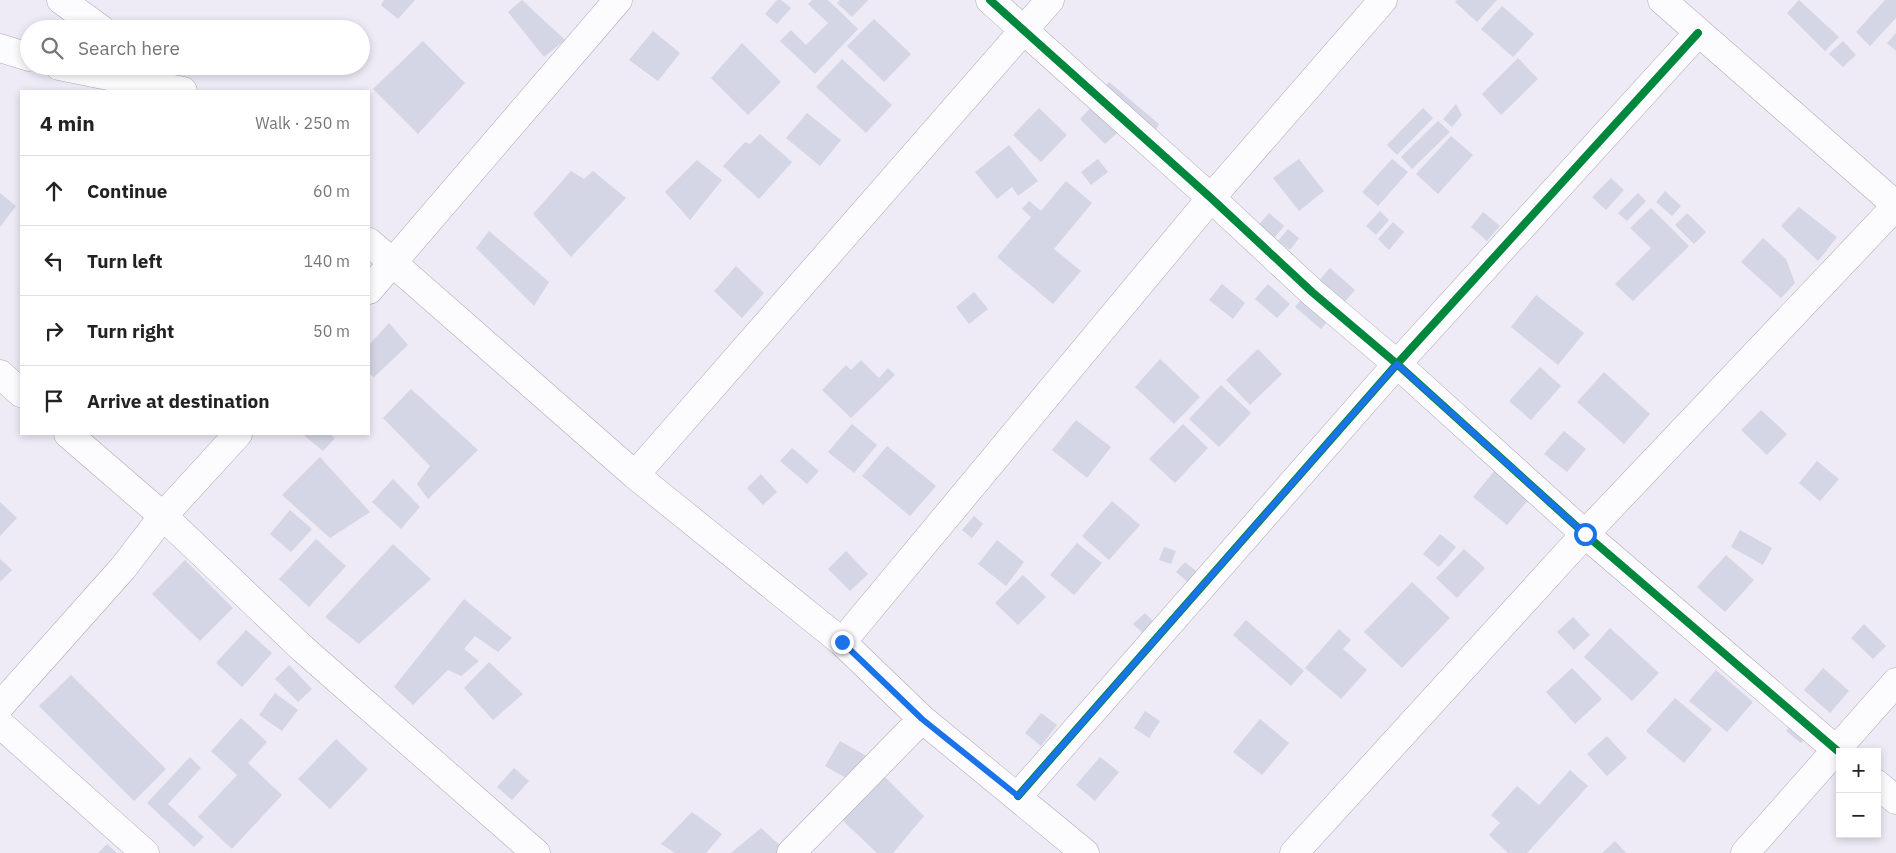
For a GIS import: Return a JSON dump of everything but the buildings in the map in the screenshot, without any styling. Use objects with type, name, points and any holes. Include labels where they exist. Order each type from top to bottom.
[{"type":"street","points":[[61,0],[89,20]]},
{"type":"street","points":[[370,289],[618,0]]},
{"type":"street","points":[[990,0],[1211,198],[1312,292],[1397,364],[1585,534],[1836,749]]},
{"type":"street","points":[[635,475],[1050,0]]},
{"type":"street","points":[[842,642],[1211,198],[1383,0]]},
{"type":"street","points":[[1294,853],[1585,534],[1896,205],[1662,0]]},
{"type":"street","points":[[1018,796],[1397,364],[1698,33]]},
{"type":"street","points":[[0,48],[20,54]]},
{"type":"street","points":[[104,75],[179,90]]},
{"type":"street","points":[[166,75],[187,90]]},
{"type":"street","points":[[370,243],[635,475],[842,642],[922,719],[1085,853]]},
{"type":"street","points":[[0,374],[20,392]]},
{"type":"street","points":[[69,435],[163,516],[303,649],[536,853]]},
{"type":"street","points":[[0,706],[123,568],[163,516],[237,435]]},
{"type":"street","points":[[1841,748],[1896,682]]},
{"type":"street","points":[[791,853],[922,719]]},
{"type":"street","points":[[0,724],[145,853]]},
{"type":"street","points":[[1745,853],[1836,753]]},
{"type":"street","points":[[1881,787],[1896,800]]},
{"type":"cycle path","points":[[990,0],[1211,198],[1312,292],[1397,364],[1585,534],[1836,750]]},
{"type":"cycle path","points":[[1018,796],[1397,364],[1698,33]]},
{"type":"route","points":[[842,642],[922,719],[1018,796],[1397,364],[1585,534]]}]
